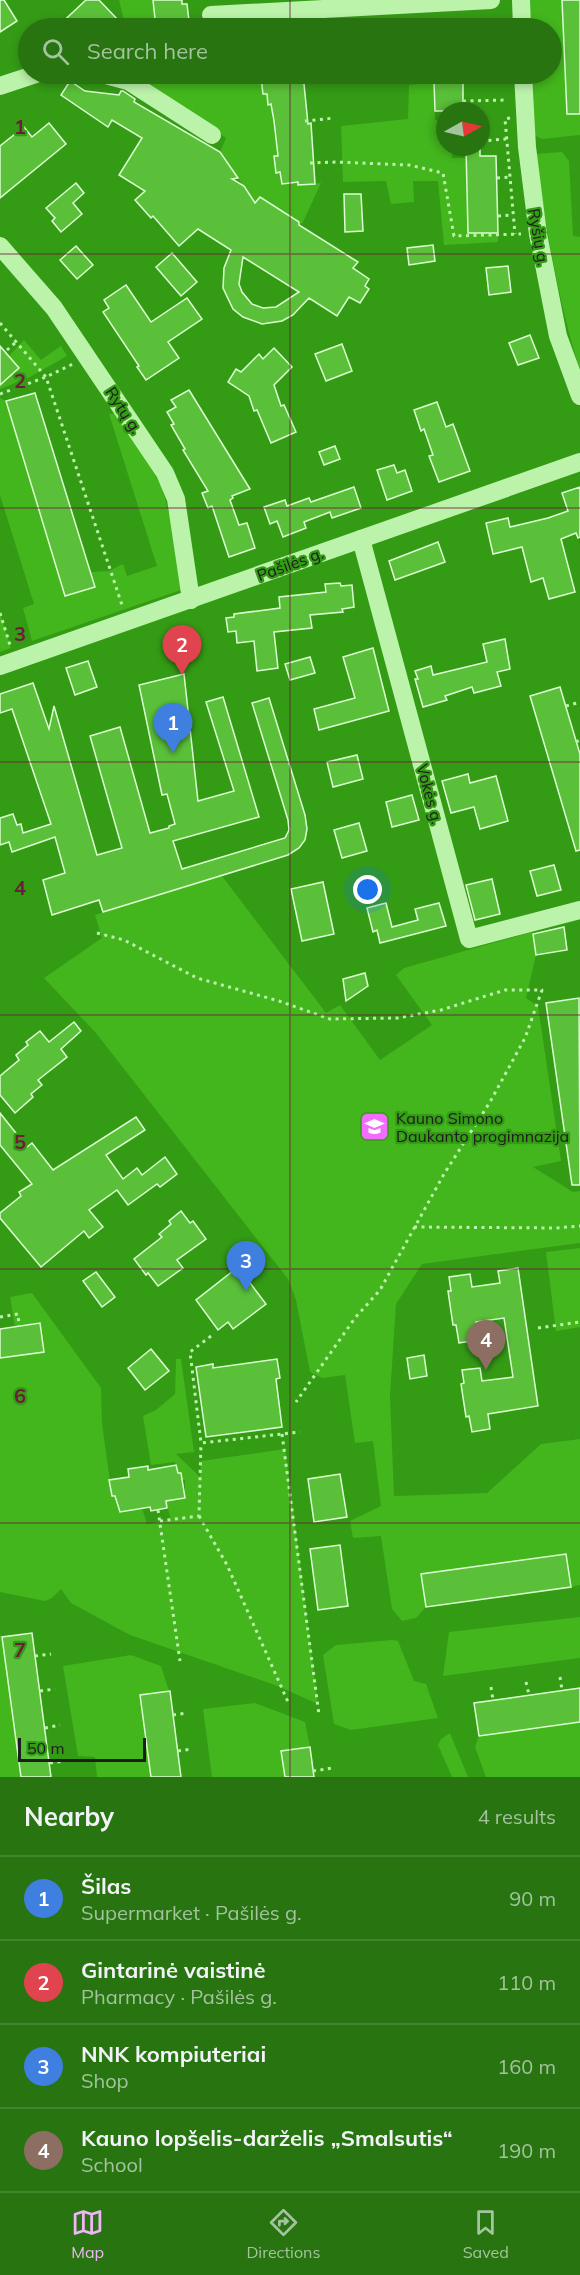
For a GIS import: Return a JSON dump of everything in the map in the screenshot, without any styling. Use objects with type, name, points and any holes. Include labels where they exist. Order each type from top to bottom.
[{"type":"street","points":[[211,15],[491,0]]},
{"type":"street","points":[[521,0],[522,18]]},
{"type":"street","points":[[0,86],[18,80]]},
{"type":"street","points":[[133,84],[212,135]]},
{"type":"street","name":"Ryšių g.","points":[[523,84],[527,147],[538,234],[558,336],[580,396]]},
{"type":"street","name":"Rytų g.","points":[[0,246],[54,308],[88,356],[169,482],[176,499],[190,600]]},
{"type":"street","name":"Pašilės g.","points":[[7,664],[580,462]]},
{"type":"street","name":"Vokės g.","points":[[360,539],[469,939],[580,910]]},
{"type":"path","points":[[463,102],[524,100]]},
{"type":"path","points":[[305,121],[334,118]]},
{"type":"path","points":[[490,140],[506,139]]},
{"type":"path","points":[[310,163],[409,165],[443,173],[454,236],[538,234]]},
{"type":"path","points":[[497,178],[510,177]]},
{"type":"path","points":[[498,216],[513,214]]},
{"type":"path","points":[[0,323],[46,377],[109,571],[128,621]]},
{"type":"path","points":[[7,350],[16,342]]},
{"type":"path","points":[[0,394],[46,377],[88,356]]},
{"type":"path","points":[[0,613],[7,664]]},
{"type":"path","points":[[566,706],[577,703]]},
{"type":"path","points":[[97,933],[124,940],[197,978],[279,1001],[330,1019],[398,1018],[441,1010],[505,990],[542,990],[525,1038],[490,1102],[444,1174],[380,1290],[355,1318],[296,1402]]},
{"type":"path","points":[[414,1227],[555,1228],[580,1226]]},
{"type":"path","points":[[0,1317],[18,1314],[20,1326]]},
{"type":"path","points":[[538,1328],[580,1322]]},
{"type":"path","points":[[211,1336],[190,1352],[201,1443],[199,1516],[227,1565],[288,1702]]},
{"type":"path","points":[[201,1443],[300,1432]]},
{"type":"path","points":[[282,1434],[319,1715]]},
{"type":"path","points":[[158,1510],[180,1661]]},
{"type":"path","points":[[160,1521],[199,1516]]},
{"type":"path","points":[[35,1656],[51,1654]]},
{"type":"path","points":[[560,1677],[562,1690]]},
{"type":"path","points":[[526,1682],[529,1695]]},
{"type":"path","points":[[491,1687],[493,1700]]},
{"type":"path","points":[[40,1691],[55,1689]]},
{"type":"path","points":[[173,1715],[187,1713]]},
{"type":"path","points":[[45,1728],[60,1725]]},
{"type":"path","points":[[178,1751],[192,1749]]},
{"type":"path","points":[[50,1764],[64,1761]]},
{"type":"path","points":[[313,1771],[333,1768]]},
{"type":"green space","points":[[119,0],[156,0],[155,18],[124,18]]},
{"type":"green space","points":[[529,0],[562,0],[567,114],[580,114],[580,135],[542,139],[534,135],[531,84],[562,84],[562,18],[529,18]]},
{"type":"green space","points":[[149,84],[262,84],[263,94],[267,94],[268,104],[271,104],[273,121],[277,121],[276,172],[280,172],[282,184],[321,183],[302,224],[260,197],[255,203],[220,152],[226,138]]},
{"type":"green space","points":[[434,84],[436,156],[466,158],[468,233],[498,233],[498,242],[444,245],[438,181],[413,181],[414,202],[391,204],[386,181],[343,182],[341,126],[408,119],[409,85]]},
{"type":"green space","points":[[562,152],[569,161],[573,236],[580,237],[580,371],[559,290],[535,154]]},
{"type":"green space","points":[[24,340],[41,360],[61,346],[67,356],[30,377],[0,389],[0,381],[19,368],[9,356]]},
{"type":"green space","points":[[0,398],[6,401],[65,596],[95,587],[91,572],[109,571],[123,564],[127,576],[157,566],[109,414],[118,413],[162,487],[171,521],[181,590],[32,641],[23,608],[34,604],[0,495]]},
{"type":"green space","points":[[0,613],[11,648],[0,652]]},
{"type":"green space","name":"Kauno Simono Daukanto progimnazija","points":[[222,876],[326,1013],[340,1005],[380,1060],[432,1025],[396,975],[404,968],[532,932],[536,955],[526,998],[538,1006],[561,1161],[533,1167],[573,1192],[580,1191],[580,1243],[422,1264],[396,1304],[390,1396],[394,1496],[487,1493],[541,1444],[580,1439],[580,1585],[571,1587],[566,1554],[422,1574],[426,1607],[416,1618],[402,1621],[392,1609],[381,1536],[353,1538],[350,1521],[381,1506],[373,1441],[355,1443],[345,1375],[322,1378],[310,1372],[296,1300],[288,1279],[96,1033],[44,978],[102,938],[95,915]]},
{"type":"green space","points":[[580,1248],[580,1327],[556,1331],[546,1252]]},
{"type":"green space","points":[[32,1293],[101,1388],[102,1423],[112,1496],[115,1496],[120,1511],[142,1508],[147,1524],[171,1520],[166,1501],[185,1497],[185,1480],[182,1480],[181,1473],[178,1473],[175,1462],[151,1465],[143,1416],[156,1410],[175,1394],[176,1359],[181,1359],[194,1452],[176,1454],[200,1477],[201,1461],[285,1449],[318,1704],[275,1685],[130,1635],[71,1603],[61,1589],[45,1601],[0,1592],[0,1358],[44,1351],[40,1323],[15,1327],[10,1297]]},
{"type":"green space","points":[[580,1617],[580,1658],[443,1676],[449,1632]]},
{"type":"green space","points":[[0,1635],[2,1637],[21,1777],[0,1777]]},
{"type":"green space","points":[[398,1641],[414,1681],[426,1684],[438,1718],[351,1730],[334,1724],[323,1655],[336,1645]]},
{"type":"green space","points":[[131,1655],[161,1666],[169,1691],[151,1777],[97,1777],[95,1757],[78,1756],[63,1666]]},
{"type":"green space","points":[[255,1703],[305,1722],[310,1747],[281,1751],[285,1777],[212,1777],[203,1709]]},
{"type":"green space","points":[[580,1722],[580,1777],[486,1777],[475,1747],[479,1736]]},
{"type":"green space","points":[[450,1733],[468,1777],[452,1777],[438,1745],[441,1739]]},
{"type":"building","points":[[0,0],[4,0],[17,21],[0,32]]},
{"type":"building","points":[[86,0],[99,0],[116,18],[67,18]]},
{"type":"building","points":[[153,0],[182,0],[182,4],[187,4],[189,18],[155,18]]},
{"type":"building","points":[[562,0],[580,0],[580,114],[567,114]]},
{"type":"building","points":[[68,84],[74,84],[85,91],[119,95],[123,91],[135,99],[134,102],[220,152],[238,178],[232,179],[244,186],[255,203],[260,197],[358,262],[353,268],[369,279],[365,286],[369,289],[360,303],[349,297],[337,316],[309,298],[293,315],[282,321],[262,324],[243,317],[233,309],[223,288],[224,268],[231,250],[198,229],[179,246],[153,216],[151,218],[135,200],[145,191],[119,175],[142,138],[112,120],[108,127],[61,95]],"holes":[[[243,257],[299,292],[276,307],[263,308],[252,304],[242,292],[239,284]]]},
{"type":"building","points":[[262,84],[304,84],[308,124],[311,123],[315,184],[298,185],[298,182],[282,184],[280,172],[276,173],[274,156],[278,156],[271,104],[268,105],[267,94],[263,94]]},
{"type":"building","points":[[434,84],[463,84],[463,102],[436,102],[436,111]]},
{"type":"building","points":[[49,123],[66,144],[0,198],[0,146],[24,127],[32,137]]},
{"type":"building","points":[[466,156],[496,156],[498,233],[468,233]]},
{"type":"building","points":[[76,183],[84,193],[73,203],[82,214],[61,232],[52,221],[55,218],[46,208]]},
{"type":"building","points":[[344,194],[361,194],[363,231],[345,232]]},
{"type":"building","points":[[433,245],[435,261],[409,265],[407,248]]},
{"type":"building","points":[[76,246],[93,265],[77,279],[60,260]]},
{"type":"building","points":[[172,253],[197,282],[181,296],[156,267]]},
{"type":"building","points":[[508,266],[511,292],[489,295],[486,268]]},
{"type":"building","points":[[126,285],[151,322],[187,298],[202,319],[168,342],[179,358],[146,380],[103,312],[109,308],[104,300]]},
{"type":"building","points":[[530,335],[539,358],[518,365],[509,343]]},
{"type":"building","points":[[342,344],[352,371],[326,381],[315,354]]},
{"type":"building","points":[[0,346],[19,368],[0,385]]},
{"type":"building","points":[[274,348],[292,367],[274,385],[281,406],[284,405],[296,432],[271,443],[257,410],[254,411],[249,396],[228,382],[236,369],[241,372],[259,354],[263,359]]},
{"type":"building","points":[[189,390],[250,489],[232,496],[230,500],[239,525],[247,523],[255,548],[229,557],[212,506],[208,508],[202,493],[208,491],[183,450],[185,449],[171,425],[174,424],[167,412],[176,407],[171,400]]},
{"type":"building","points":[[35,393],[95,587],[65,596],[6,401]]},
{"type":"building","points":[[437,402],[446,427],[453,424],[470,471],[439,482],[429,456],[433,455],[424,429],[421,431],[414,410]]},
{"type":"building","points":[[335,446],[340,459],[324,465],[319,452]]},
{"type":"building","points":[[394,465],[397,473],[405,470],[412,491],[387,500],[377,470]]},
{"type":"building","points":[[354,487],[361,508],[332,518],[330,512],[304,522],[306,528],[283,537],[277,521],[270,524],[264,507],[285,500],[287,506],[309,498],[311,502]]},
{"type":"building","points":[[580,487],[580,537],[578,538],[576,533],[561,539],[575,592],[549,599],[543,578],[531,582],[522,547],[493,554],[486,523],[508,518],[510,527],[568,511],[562,493]]},
{"type":"building","points":[[438,542],[445,562],[395,580],[389,561]]},
{"type":"building","points":[[340,583],[341,586],[352,585],[354,607],[342,609],[343,612],[310,615],[312,628],[274,632],[278,668],[257,671],[254,641],[237,643],[236,631],[228,632],[226,618],[234,617],[234,614],[280,608],[279,597],[326,592],[325,584]]},
{"type":"building","points":[[505,639],[510,669],[497,672],[501,686],[474,693],[472,687],[445,696],[447,700],[423,707],[415,671],[431,666],[433,675],[487,662],[483,644]]},
{"type":"building","points":[[373,648],[389,711],[319,730],[314,709],[355,698],[343,657]]},
{"type":"building","points":[[310,657],[315,673],[290,680],[285,664]]},
{"type":"building","points":[[88,661],[97,687],[75,695],[66,668]]},
{"type":"building","points":[[184,674],[198,801],[234,791],[206,702],[223,697],[259,817],[173,841],[182,869],[285,838],[289,830],[288,820],[252,703],[269,698],[305,815],[307,829],[305,840],[299,848],[288,855],[103,912],[99,900],[52,915],[43,880],[65,873],[55,837],[12,852],[9,842],[0,845],[0,818],[13,814],[17,825],[21,824],[23,833],[51,824],[12,709],[0,713],[0,694],[33,683],[49,729],[54,706],[97,855],[122,848],[90,736],[120,727],[150,833],[169,828],[175,824],[167,794],[162,795],[139,685]]},
{"type":"building","points":[[560,687],[580,754],[580,850],[576,851],[530,696]]},
{"type":"building","points":[[357,755],[363,779],[333,787],[327,762]]},
{"type":"building","points":[[468,774],[470,783],[496,776],[508,821],[480,829],[474,807],[451,813],[442,781]]},
{"type":"building","points":[[412,795],[419,820],[392,827],[386,802]]},
{"type":"building","points":[[359,823],[367,851],[342,858],[334,830]]},
{"type":"building","points":[[554,865],[561,890],[537,896],[530,871]]},
{"type":"building","points":[[492,879],[500,914],[475,920],[466,885]]},
{"type":"building","points":[[323,882],[334,934],[302,941],[291,889]]},
{"type":"building","points":[[386,903],[392,927],[418,920],[415,909],[439,903],[446,926],[380,943],[377,930],[373,932],[367,908]]},
{"type":"building","points":[[564,927],[567,950],[536,955],[533,934]]},
{"type":"building","points":[[365,973],[368,986],[346,1001],[343,979]]},
{"type":"building","points":[[579,998],[580,1185],[572,1185],[546,1003]]},
{"type":"building","points":[[74,1022],[81,1031],[61,1049],[67,1057],[38,1080],[42,1085],[31,1094],[33,1097],[15,1113],[0,1095],[0,1076],[19,1060],[16,1055],[28,1045],[26,1042],[40,1031],[49,1042]]},
{"type":"building","points":[[0,1113],[27,1147],[32,1143],[53,1170],[136,1117],[145,1130],[106,1155],[123,1179],[137,1168],[142,1175],[165,1157],[177,1174],[160,1187],[157,1184],[128,1205],[117,1190],[89,1210],[103,1227],[89,1238],[84,1231],[41,1267],[0,1218],[0,1213],[21,1196],[19,1192],[32,1184],[0,1145]]},
{"type":"building","points":[[181,1211],[190,1223],[193,1221],[206,1239],[177,1260],[183,1268],[158,1286],[134,1259],[162,1237],[159,1234]]},
{"type":"building","points":[[238,1267],[266,1304],[233,1329],[228,1322],[218,1330],[196,1300]]},
{"type":"building","points":[[518,1268],[538,1406],[488,1414],[490,1429],[472,1432],[469,1416],[466,1417],[461,1384],[464,1383],[462,1370],[480,1368],[482,1381],[513,1377],[504,1318],[476,1322],[478,1340],[459,1343],[456,1325],[453,1325],[448,1291],[451,1291],[449,1277],[470,1274],[472,1287],[500,1283],[498,1271]]},
{"type":"building","points":[[96,1272],[115,1297],[102,1307],[83,1281]]},
{"type":"building","points":[[40,1323],[44,1352],[0,1358],[0,1329]]},
{"type":"building","points":[[151,1349],[169,1371],[145,1390],[128,1368]]},
{"type":"building","points":[[424,1355],[427,1376],[410,1379],[407,1358]]},
{"type":"building","points":[[277,1359],[280,1378],[276,1379],[282,1427],[206,1437],[196,1367],[213,1364],[213,1368]]},
{"type":"building","points":[[176,1465],[178,1473],[181,1473],[185,1498],[166,1501],[167,1508],[151,1511],[150,1507],[120,1512],[115,1496],[112,1496],[109,1480],[129,1477],[128,1469],[148,1466],[148,1470]]},
{"type":"building","points":[[340,1474],[347,1517],[314,1522],[308,1479]]},
{"type":"building","points":[[340,1545],[348,1606],[318,1610],[310,1549]]},
{"type":"building","points":[[566,1554],[571,1587],[426,1607],[421,1574]]},
{"type":"building","points":[[32,1633],[51,1777],[21,1777],[2,1637]]},
{"type":"building","points":[[580,1688],[580,1722],[479,1736],[474,1703]]},
{"type":"building","points":[[170,1691],[181,1777],[151,1777],[140,1695]]},
{"type":"building","points":[[310,1747],[314,1777],[285,1777],[281,1751]]},
{"type":"place","name":"Gintarinė vaistinė","points":[[182,675]]},
{"type":"place","name":"Šilas","points":[[173,753]]},
{"type":"place","name":"Kauno Simono Daukanto progimnazija","points":[[375,1127]]},
{"type":"place","name":"NNK kompiuteriai","points":[[246,1291]]},
{"type":"place","name":"Kauno lopšelis-darželis „Smalsutis“","points":[[486,1370]]}]
